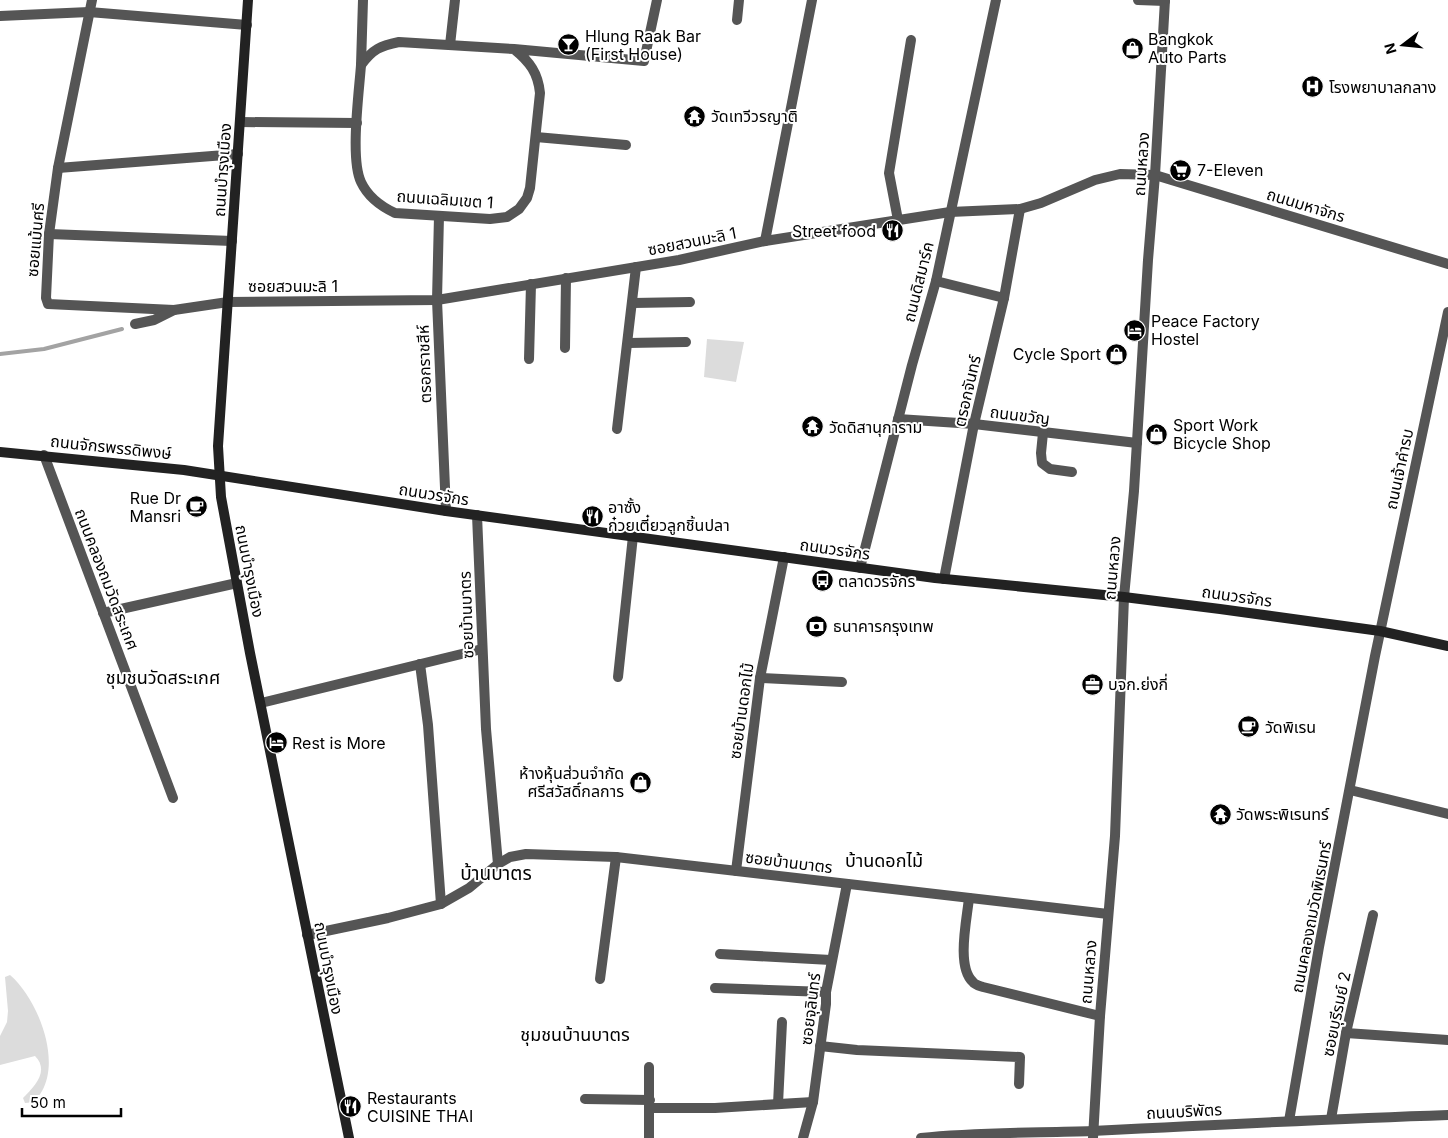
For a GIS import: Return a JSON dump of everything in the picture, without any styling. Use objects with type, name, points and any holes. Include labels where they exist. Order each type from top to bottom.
[{"type":"main road","name":"ถนนบำรุงเมือง","points":[[248,0],[218,446],[218,475],[237,583],[349,1138]]},
{"type":"main road","name":"ถนนจักรพรรดิพงษ์","points":[[0,452],[44,455],[218,475]]},
{"type":"main road","name":"ถนนวรจักร","points":[[218,475],[446,511],[860,568],[944,579],[1124,597],[1380,631],[1448,646]]},
{"type":"street","name":"ซอยแม้นศรี","points":[[92,0],[58,168],[50,234],[46,298],[48,304],[174,310],[228,302]]},
{"type":"street","name":"ถนนเฉลิมเขต 1","points":[[363,0],[356,164],[361,181],[370,196],[383,207],[395,213],[490,219],[507,217],[519,209],[530,188],[540,93],[539,80],[533,67],[514,49]]},
{"type":"street","points":[[450,45],[455,0]]},
{"type":"street","points":[[360,65],[370,53],[382,46],[399,42],[514,49],[644,61],[657,0]]},
{"type":"street","points":[[737,20],[739,0]]},
{"type":"street","points":[[765,241],[812,0]]},
{"type":"street","name":"ถนนดิสมาร์ค","points":[[860,568],[936,281],[996,0]]},
{"type":"street","points":[[1138,0],[1165,1]]},
{"type":"street","name":"ถนนหลวง","points":[[1093,1134],[1100,1016],[1115,836],[1124,597],[1134,491],[1165,1]]},
{"type":"street","points":[[0,16],[89,12],[247,24]]},
{"type":"street","points":[[898,220],[889,173],[911,40]]},
{"type":"street","points":[[240,122],[357,123]]},
{"type":"street","points":[[536,137],[626,145]]},
{"type":"street","points":[[58,168],[238,154]]},
{"type":"street","name":"ซอยสวนมะลิ 1","points":[[228,302],[437,300],[679,260],[765,241],[898,220],[950,212],[1020,209],[1040,203],[1094,180],[1120,174],[1155,175]]},
{"type":"street","name":"ถนนมหาจักร","points":[[1155,175],[1448,264]]},
{"type":"street","name":"ตรอกจันทร์","points":[[944,579],[974,424],[1004,298],[1020,209]]},
{"type":"street","name":"ตรอกราชสีห์","points":[[439,216],[437,300],[446,511]]},
{"type":"street","points":[[50,234],[232,241]]},
{"type":"street","points":[[617,429],[636,267]]},
{"type":"street","points":[[565,348],[566,278]]},
{"type":"street","points":[[936,281],[1004,298]]},
{"type":"street","points":[[529,359],[531,284]]},
{"type":"street","points":[[633,303],[690,302]]},
{"type":"street","points":[[135,324],[154,320],[174,310]]},
{"type":"street","name":"ถนนเจ้าคำรบ","points":[[1380,631],[1448,312]]},
{"type":"street","points":[[628,343],[686,342]]},
{"type":"street","name":"ถนนขวัญ","points":[[898,419],[974,424],[1137,443]]},
{"type":"street","points":[[1043,433],[1042,463],[1050,469],[1072,472]]},
{"type":"street","name":"ถนนคลองถมวัดสระเกศ","points":[[44,455],[173,798]]},
{"type":"street","name":"ซอยบ้านบาตร","points":[[477,515],[486,729],[498,864]]},
{"type":"street","points":[[618,677],[633,536]]},
{"type":"street","name":"ซอยบ้านดอกไม้","points":[[736,871],[760,678],[784,557]]},
{"type":"street","points":[[103,613],[237,583]]},
{"type":"street","name":"ถนนคลองถมวัดพิเรนทร์","points":[[1289,1121],[1319,948],[1380,631]]},
{"type":"street","points":[[261,703],[482,649]]},
{"type":"street","points":[[420,664],[428,725],[441,904]]},
{"type":"street","points":[[760,678],[842,682]]},
{"type":"street","points":[[1350,790],[1448,814]]},
{"type":"street","name":"ซอยบ้านบาตร","points":[[307,935],[388,918],[441,904],[469,888],[498,864],[510,857],[526,854],[616,857],[1108,914]]},
{"type":"street","points":[[600,979],[616,857]]},
{"type":"street","name":"ซอยจุลินทร์","points":[[803,1138],[813,1102],[826,992],[847,884]]},
{"type":"street","points":[[969,898],[963,959],[965,971],[973,983],[1100,1016]]},
{"type":"street","name":"ซอยบุรีรมย์ 2","points":[[1330,1119],[1346,1033],[1373,915]]},
{"type":"street","points":[[720,954],[831,960]]},
{"type":"street","points":[[715,988],[826,992]]},
{"type":"street","points":[[778,1104],[782,1022]]},
{"type":"street","points":[[1346,1033],[1448,1040]]},
{"type":"street","points":[[820,1046],[857,1050],[1020,1057],[1018,1084]]},
{"type":"street","points":[[649,1067],[649,1138]]},
{"type":"street","points":[[585,1100],[715,1108],[813,1102]]},
{"type":"street","name":"ถนนบริพัตร","points":[[921,1138],[953,1134],[1093,1134],[1289,1121],[1448,1115]]},
{"type":"shaded area","points":[[707,339],[744,342],[736,382],[704,377]]},
{"type":"shaded area","points":[[10,975],[20,985],[37,1013],[47,1046],[49,1062],[47,1077],[39,1096],[28,1103],[25,1103],[23,1098],[36,1084],[41,1073],[41,1067],[35,1056],[0,1065],[0,1036],[7,1022],[8,1011],[5,977]]},
{"type":"waterway","points":[[0,354],[44,349],[122,329]]},
{"type":"place","name":"Hlung Raak Bar (First House)","points":[[569,45]]},
{"type":"place","name":"Bangkok Auto Parts","points":[[1132,48]]},
{"type":"place","name":"โรงพยาบาลกลาง","points":[[1313,87]]},
{"type":"place","name":"วัดเทวีวรญาติ","points":[[695,116]]},
{"type":"place","name":"7-Eleven","points":[[1181,170]]},
{"type":"place","name":"Street food","points":[[892,231]]},
{"type":"place","name":"Peace Factory Hostel","points":[[1135,330]]},
{"type":"place","name":"Cycle Sport","points":[[1117,354]]},
{"type":"place","name":"วัดดิสานุการาม","points":[[813,427]]},
{"type":"place","name":"Sport Work Bicycle Shop","points":[[1157,434]]},
{"type":"place","name":"Rue Dr Mansri","points":[[197,507]]},
{"type":"place","name":"อาซั้ง ก๋วยเตี๋ยวลูกชิ้นปลา","points":[[592,516]]},
{"type":"place","name":"ตลาดวรจักร","points":[[822,581]]},
{"type":"place","name":"ธนาคารกรุงเทพ","points":[[817,626]]},
{"type":"place","name":"บจก.ย่งกี่","points":[[1092,684]]},
{"type":"place","name":"วัดพิเรน","points":[[1249,727]]},
{"type":"place","name":"Rest is More","points":[[276,743]]},
{"type":"place","name":"ห้างหุ้นส่วนจำกัด ศรีสวัสดิ์กลการ","points":[[640,782]]},
{"type":"place","name":"วัดพระพิเรนทร์","points":[[1220,814]]},
{"type":"place","name":"Restaurants CUISINE THAI","points":[[351,1107]]},
{"type":"district","name":"ชุมชนวัดสระเกศ","points":[[163,677]]},
{"type":"district","name":"บ้านดอกไม้","points":[[884,860]]},
{"type":"district","name":"บ้านบาตร","points":[[496,873]]},
{"type":"district","name":"ชุมชนบ้านบาตร","points":[[575,1034]]}]
